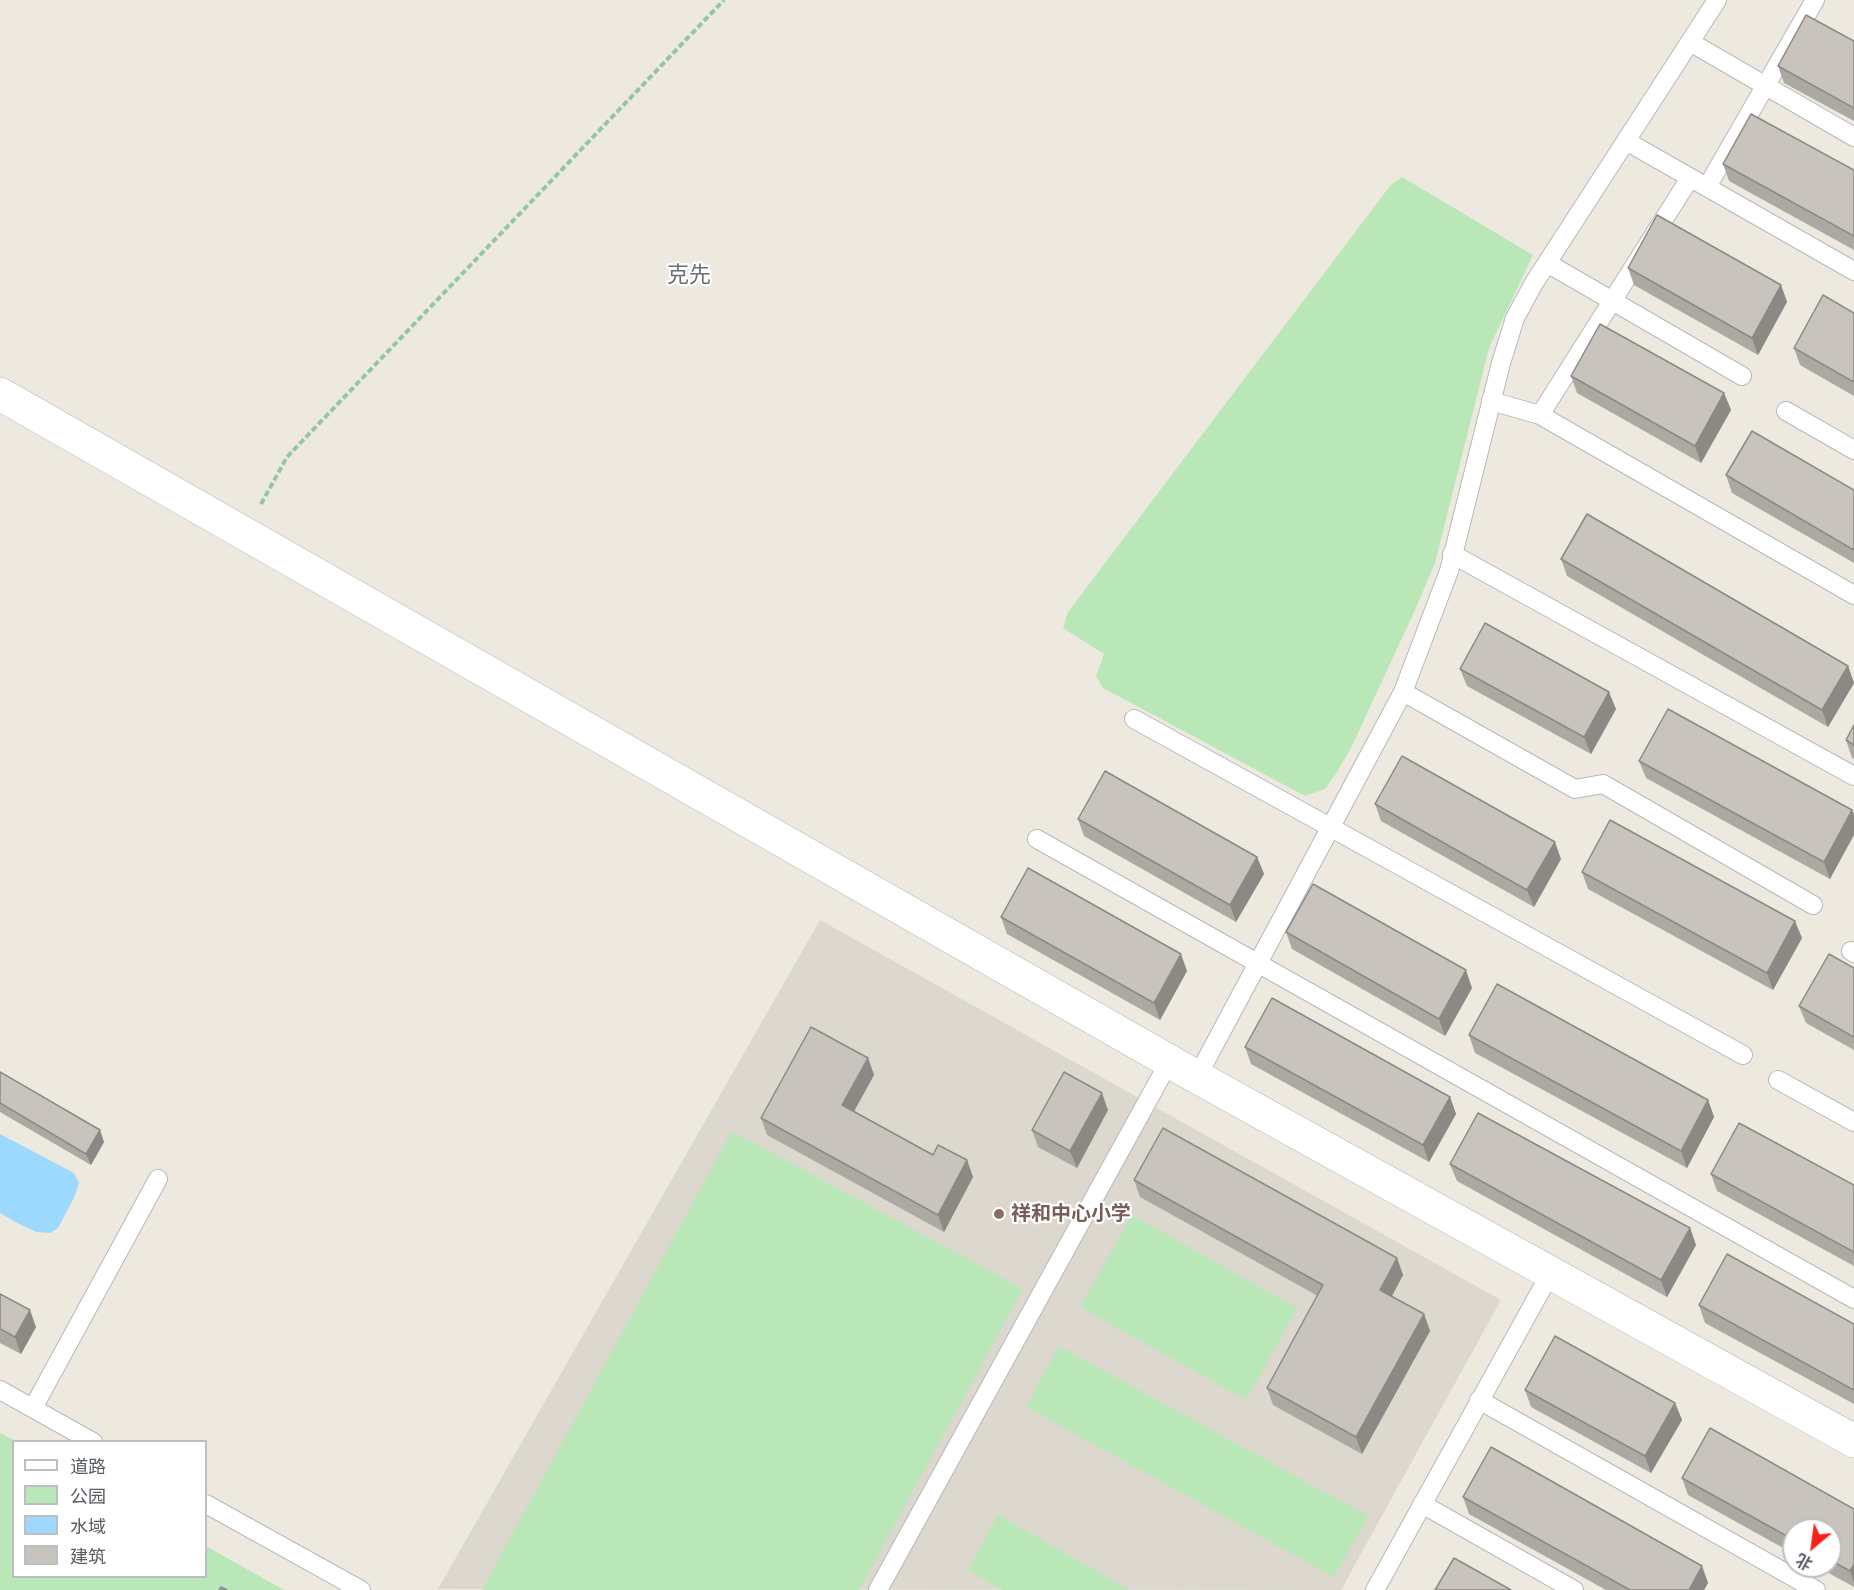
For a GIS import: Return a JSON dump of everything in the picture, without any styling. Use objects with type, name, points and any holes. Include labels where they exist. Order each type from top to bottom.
[{"type":"street","points":[[1,397],[245,533],[1183,1069],[1854,1441]]},
{"type":"lane","points":[[878,1590],[1183,1069],[1257,963],[1403,692],[1449,571],[1491,401],[1515,318],[1547,263],[1718,0]]},
{"type":"lane","points":[[1707,187],[1815,0]]},
{"type":"lane","points":[[1690,42],[1854,137]]},
{"type":"lane","points":[[1626,141],[1854,271]]},
{"type":"lane","points":[[1540,415],[1690,178]]},
{"type":"lane","points":[[1547,263],[1742,376]]},
{"type":"lane","points":[[1491,401],[1540,415],[1854,595]]},
{"type":"lane","points":[[1786,411],[1854,450]]},
{"type":"lane","points":[[1452,554],[1854,776]]},
{"type":"lane","points":[[1403,692],[1575,789],[1603,784],[1813,905]]},
{"type":"lane","points":[[1134,719],[1743,1055]]},
{"type":"lane","points":[[1037,839],[1854,1299]]},
{"type":"lane","points":[[1778,1080],[1854,1122]]},
{"type":"lane","points":[[33,1408],[158,1179]]},
{"type":"lane","points":[[1375,1590],[1550,1274]]},
{"type":"lane","points":[[0,1390],[89,1440]]},
{"type":"lane","points":[[1479,1400],[1816,1590]]},
{"type":"lane","points":[[1422,1504],[1574,1590]]},
{"type":"lane","points":[[207,1505],[361,1590]]},
{"type":"path","points":[[245,533],[287,457],[724,0]]},
{"type":"shaded area","name":"祥和中心小学","points":[[820,920],[1501,1300],[1341,1590],[438,1589]]},
{"type":"green space","points":[[1402,177],[1533,255],[1489,348],[1435,563],[1351,748],[1325,789],[1305,796],[1103,688],[1096,676],[1104,654],[1063,628],[1068,612],[1390,186]]},
{"type":"green space","points":[[732,1131],[1023,1289],[859,1590],[482,1590]]},
{"type":"green space","points":[[1132,1215],[1297,1308],[1246,1400],[1080,1307]]},
{"type":"green space","points":[[1059,1346],[1368,1516],[1334,1577],[1026,1407]]},
{"type":"green space","points":[[0,1433],[14,1440],[12,1440],[12,1578],[207,1578],[207,1547],[284,1590],[0,1590]]},
{"type":"green space","points":[[998,1515],[1130,1590],[1002,1590],[968,1570]]},
{"type":"water","points":[[0,1134],[74,1173],[79,1183],[74,1198],[58,1228],[50,1233],[37,1232],[0,1213]]},
{"type":"building","points":[[1806,15],[1854,41],[1854,108],[1778,66]]},
{"type":"building","points":[[1751,114],[1854,170],[1854,236],[1723,164]]},
{"type":"building","points":[[1657,215],[1781,285],[1752,338],[1628,268]]},
{"type":"building","points":[[1823,295],[1854,313],[1854,382],[1794,348]]},
{"type":"building","points":[[1600,324],[1724,393],[1695,446],[1571,376]]},
{"type":"building","points":[[1752,431],[1854,490],[1854,550],[1726,475]]},
{"type":"building","points":[[1587,514],[1848,666],[1822,710],[1561,559]]},
{"type":"building","points":[[1485,623],[1609,692],[1584,737],[1460,669]]},
{"type":"building","points":[[1668,709],[1852,810],[1824,862],[1639,761]]},
{"type":"building","points":[[1854,725],[1854,745],[1846,740]]},
{"type":"building","points":[[1402,756],[1555,842],[1527,890],[1375,804]]},
{"type":"building","points":[[1105,771],[1257,857],[1230,905],[1078,819]]},
{"type":"building","points":[[1610,820],[1795,921],[1767,973],[1582,872]]},
{"type":"building","points":[[1028,868],[1181,954],[1154,1003],[1001,917]]},
{"type":"building","points":[[1313,884],[1466,970],[1439,1019],[1286,932]]},
{"type":"building","points":[[1829,954],[1854,968],[1854,1037],[1799,1006]]},
{"type":"building","points":[[1497,984],[1708,1100],[1681,1151],[1469,1035]]},
{"type":"building","points":[[1272,998],[1450,1097],[1423,1145],[1245,1047]]},
{"type":"building","points":[[811,1027],[868,1058],[842,1105],[933,1155],[938,1145],[967,1160],[938,1215],[761,1118]]},
{"type":"building","points":[[0,1072],[100,1130],[86,1154],[0,1103]]},
{"type":"building","points":[[1064,1072],[1102,1093],[1070,1151],[1032,1130]]},
{"type":"building","points":[[1478,1113],[1690,1228],[1661,1280],[1450,1164]]},
{"type":"building","points":[[1739,1123],[1854,1185],[1854,1252],[1711,1174]]},
{"type":"building","points":[[1163,1128],[1397,1258],[1380,1290],[1424,1314],[1356,1437],[1267,1388],[1323,1285],[1134,1180]]},
{"type":"building","points":[[1727,1254],[1854,1324],[1854,1390],[1699,1305]]},
{"type":"building","points":[[0,1294],[30,1310],[15,1337],[0,1329]]},
{"type":"building","points":[[1555,1336],[1675,1403],[1645,1456],[1525,1390]]},
{"type":"building","points":[[1710,1428],[1854,1509],[1854,1564],[1850,1571],[1842,1567],[1842,1518],[1782,1518],[1782,1533],[1682,1478]]},
{"type":"building","points":[[1491,1447],[1702,1566],[1689,1590],[1630,1590],[1463,1497]]},
{"type":"building","points":[[1454,1558],[1511,1590],[1435,1590]]},
{"type":"place","name":"祥和中心小学","points":[[999,1214]]},
{"type":"district","name":"克先","points":[[689,276]]}]
